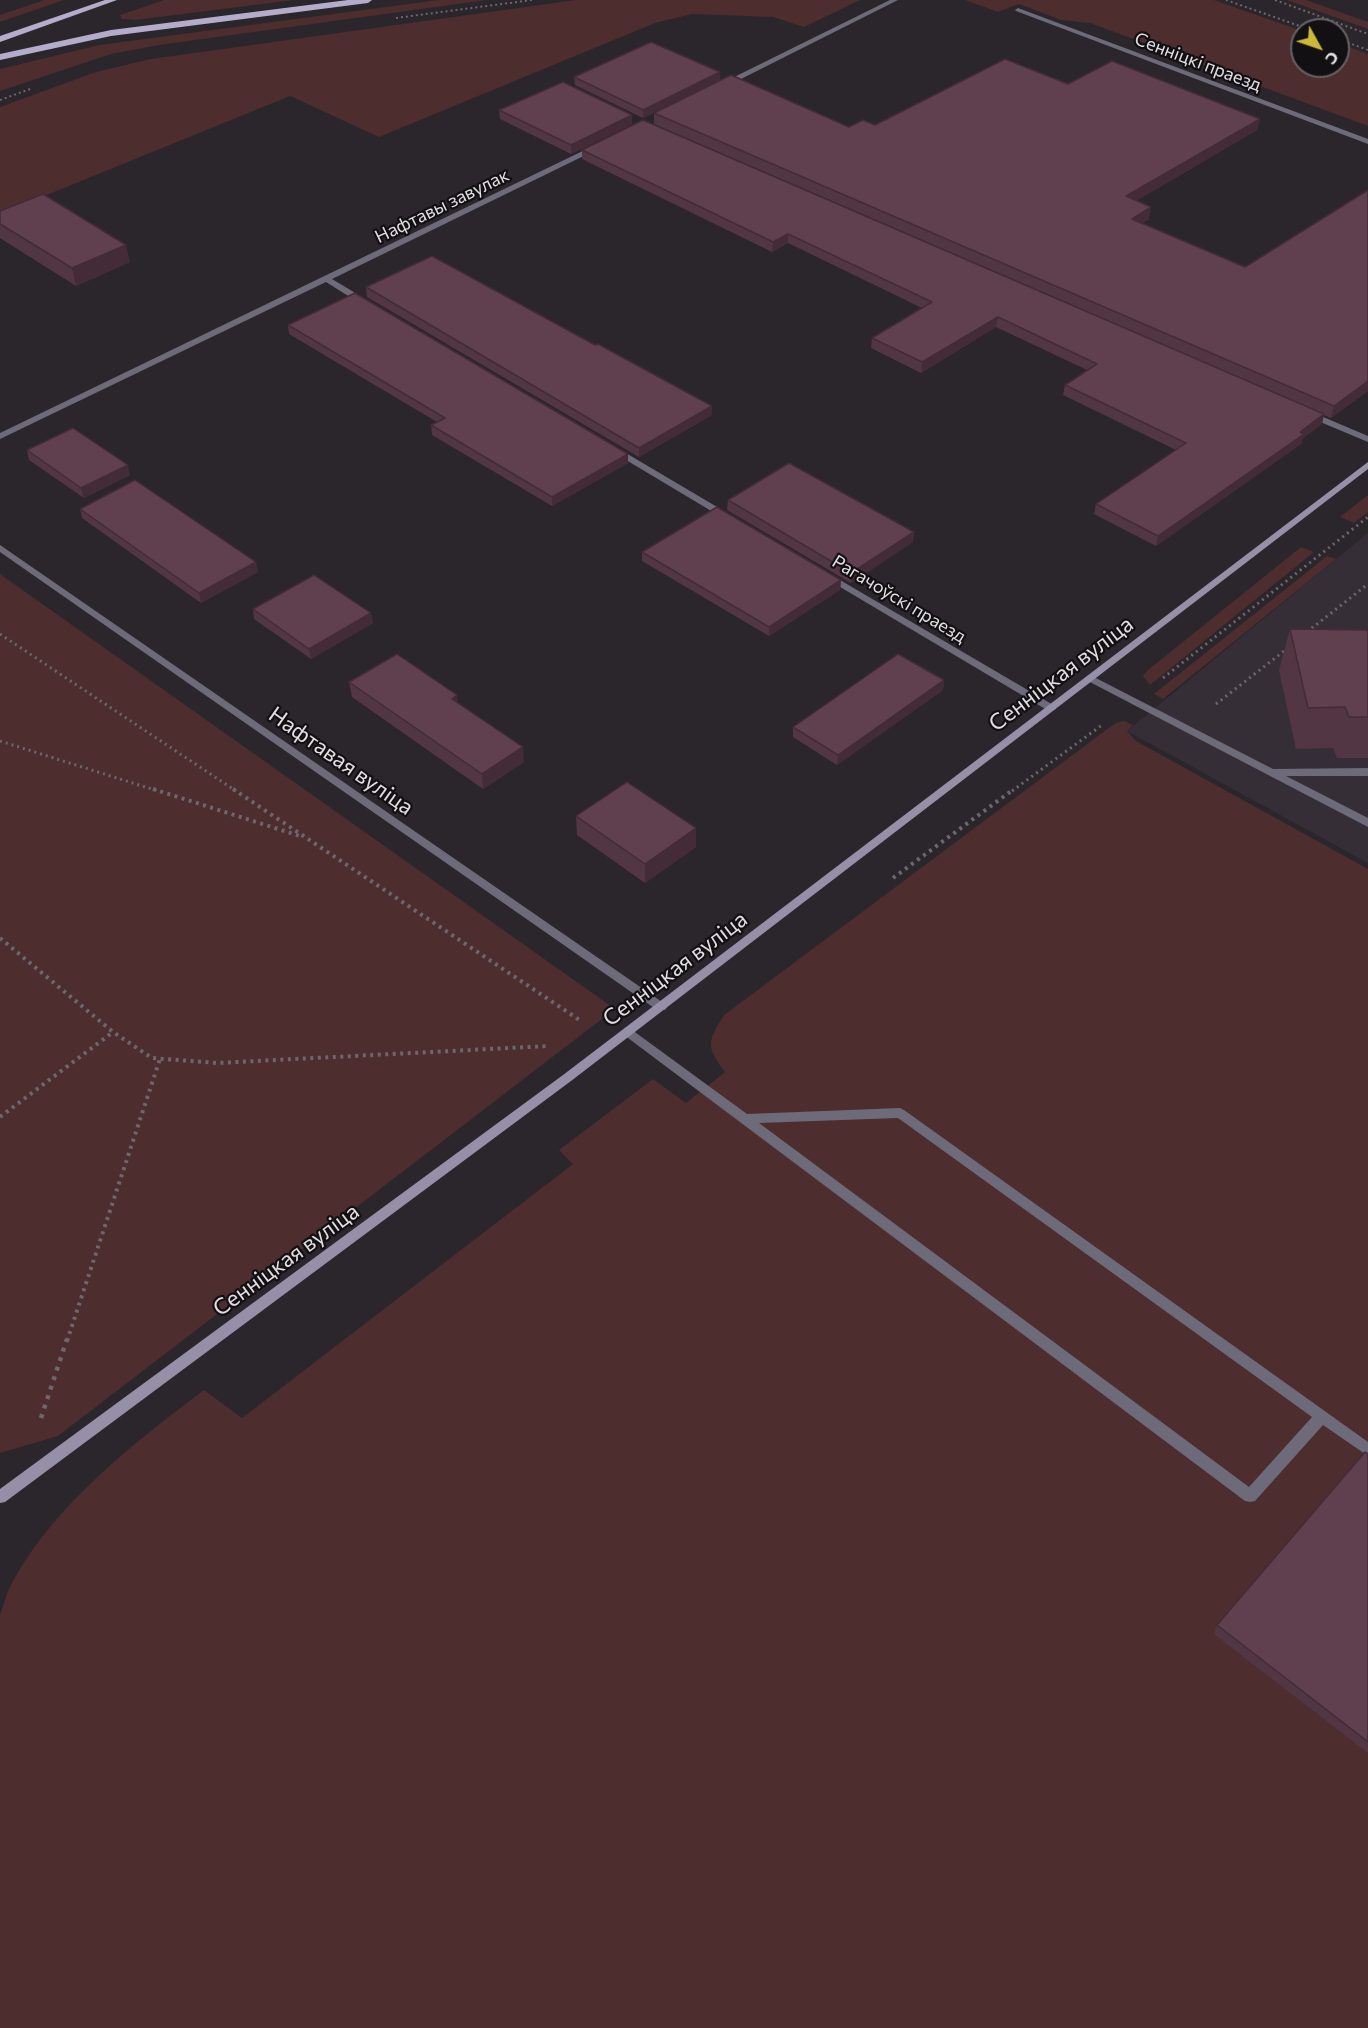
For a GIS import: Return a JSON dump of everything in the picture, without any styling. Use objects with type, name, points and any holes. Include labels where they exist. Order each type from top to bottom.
[{"type":"main road","points":[[0,39],[113,0]]},
{"type":"main road","points":[[0,57],[111,33],[368,0]]},
{"type":"street","points":[[717,88],[895,0]]},
{"type":"street","name":"Сенніцкі праезд","points":[[1018,10],[1368,142]]},
{"type":"street","name":"Нафтавы завулак","points":[[0,436],[601,145]]},
{"type":"street","points":[[327,279],[378,309]]},
{"type":"street","points":[[1302,411],[1368,439]]},
{"type":"street","points":[[602,442],[735,521]]},
{"type":"street","name":"Сенніцкая вуліца","points":[[0,1497],[628,1032],[1368,465]]},
{"type":"street","name":"Нафтавая вуліца","points":[[0,548],[661,1007]]},
{"type":"street","name":"Рагачоўскі праезд","points":[[816,569],[1051,708]]},
{"type":"street","points":[[1090,678],[1368,823]]},
{"type":"street","points":[[1271,772],[1368,772]]},
{"type":"street","points":[[628,1032],[1250,1496],[1321,1417]]},
{"type":"street","points":[[745,1119],[900,1113],[1368,1450]]},
{"type":"path","points":[[1226,0],[1290,23]]},
{"type":"path","points":[[1275,0],[1368,34]]},
{"type":"path","points":[[1350,43],[1368,50]]},
{"type":"path","points":[[885,884],[1135,701],[1368,517]]},
{"type":"path","points":[[1316,633],[1306,633],[1368,584]]},
{"type":"path","points":[[0,634],[614,1042]]},
{"type":"path","points":[[1186,727],[1297,640]]},
{"type":"path","points":[[0,741],[307,838]]},
{"type":"path","points":[[0,938],[113,1032],[152,1058],[217,1063],[614,1042]]},
{"type":"path","points":[[0,1117],[113,1032]]},
{"type":"path","points":[[38,1427],[160,1059]]},
{"type":"shaded area","points":[[45,0],[64,0],[0,22],[0,15]]},
{"type":"shaded area","points":[[164,0],[294,0],[135,20],[122,19],[120,15]]},
{"type":"shaded area","points":[[439,0],[487,0],[159,45],[111,54],[0,91],[0,69],[99,45]]},
{"type":"shaded area","points":[[576,0],[860,0],[804,27],[773,17],[692,14],[655,23],[379,137],[290,96],[0,214],[0,107],[96,72],[151,59]]},
{"type":"shaded area","points":[[965,0],[1214,0],[1290,27],[1290,78],[1350,78],[1350,47],[1368,54],[1368,126],[1090,23],[1061,20],[1019,4],[998,12]]},
{"type":"shaded area","points":[[1287,0],[1306,0],[1368,22],[1368,29],[1350,23],[1350,18],[1337,18]]},
{"type":"shaded area","points":[[1368,495],[1368,512],[1354,523],[1340,517]]},
{"type":"shaded area","points":[[1368,533],[1368,863],[1127,731]]},
{"type":"shaded area","points":[[1301,547],[1314,552],[1150,685],[1143,676],[1148,670]]},
{"type":"shaded area","points":[[1327,556],[1336,559],[1163,699],[1154,694]]},
{"type":"shaded area","points":[[0,574],[615,1009],[58,1436],[0,1453]]},
{"type":"shaded area","points":[[1124,721],[1133,725],[1127,731],[1136,741],[1368,869],[1368,2028],[0,2028],[0,1615],[13,1581],[51,1526],[98,1476],[204,1390],[242,1418],[573,1164],[559,1150],[653,1079],[686,1103],[725,1072],[714,1056],[711,1044],[724,1015],[1102,733],[1116,723]]},
{"type":"building","points":[[651,42],[720,72],[643,110],[574,77]]},
{"type":"building","points":[[1005,59],[1068,84],[1112,61],[1260,119],[1126,196],[1151,207],[1132,219],[1245,267],[1368,190],[1368,381],[1334,406],[654,113],[731,75],[849,127],[863,120],[875,125]]},
{"type":"building","points":[[563,82],[632,115],[571,145],[499,110]]},
{"type":"building","points":[[643,120],[1324,414],[1300,432],[1304,434],[1158,536],[1096,504],[1186,443],[1065,385],[1097,364],[998,317],[922,362],[872,338],[932,302],[788,234],[773,242],[582,150]]},
{"type":"building","points":[[43,194],[126,245],[72,268],[0,224],[0,211]]},
{"type":"building","points":[[432,256],[712,406],[639,448],[366,287]]},
{"type":"building","points":[[355,293],[628,454],[552,497],[431,425],[445,418],[288,325]]},
{"type":"building","points":[[73,428],[128,465],[81,488],[27,450]]},
{"type":"building","points":[[789,463],[914,532],[851,573],[728,500]]},
{"type":"building","points":[[135,480],[256,562],[199,593],[80,509]]},
{"type":"building","points":[[717,507],[841,580],[769,627],[642,552]]},
{"type":"building","points":[[314,575],[371,613],[309,649],[253,609]]},
{"type":"building","points":[[1290,629],[1368,630],[1368,717],[1349,717],[1345,707],[1308,708]]},
{"type":"building","points":[[397,654],[457,695],[452,699],[523,747],[482,774],[349,682]]},
{"type":"building","points":[[898,654],[944,680],[838,755],[793,727]]},
{"type":"building","points":[[627,782],[696,828],[645,864],[576,816]]},
{"type":"building","points":[[1365,1452],[1368,1454],[1368,1742],[1217,1625]]}]
